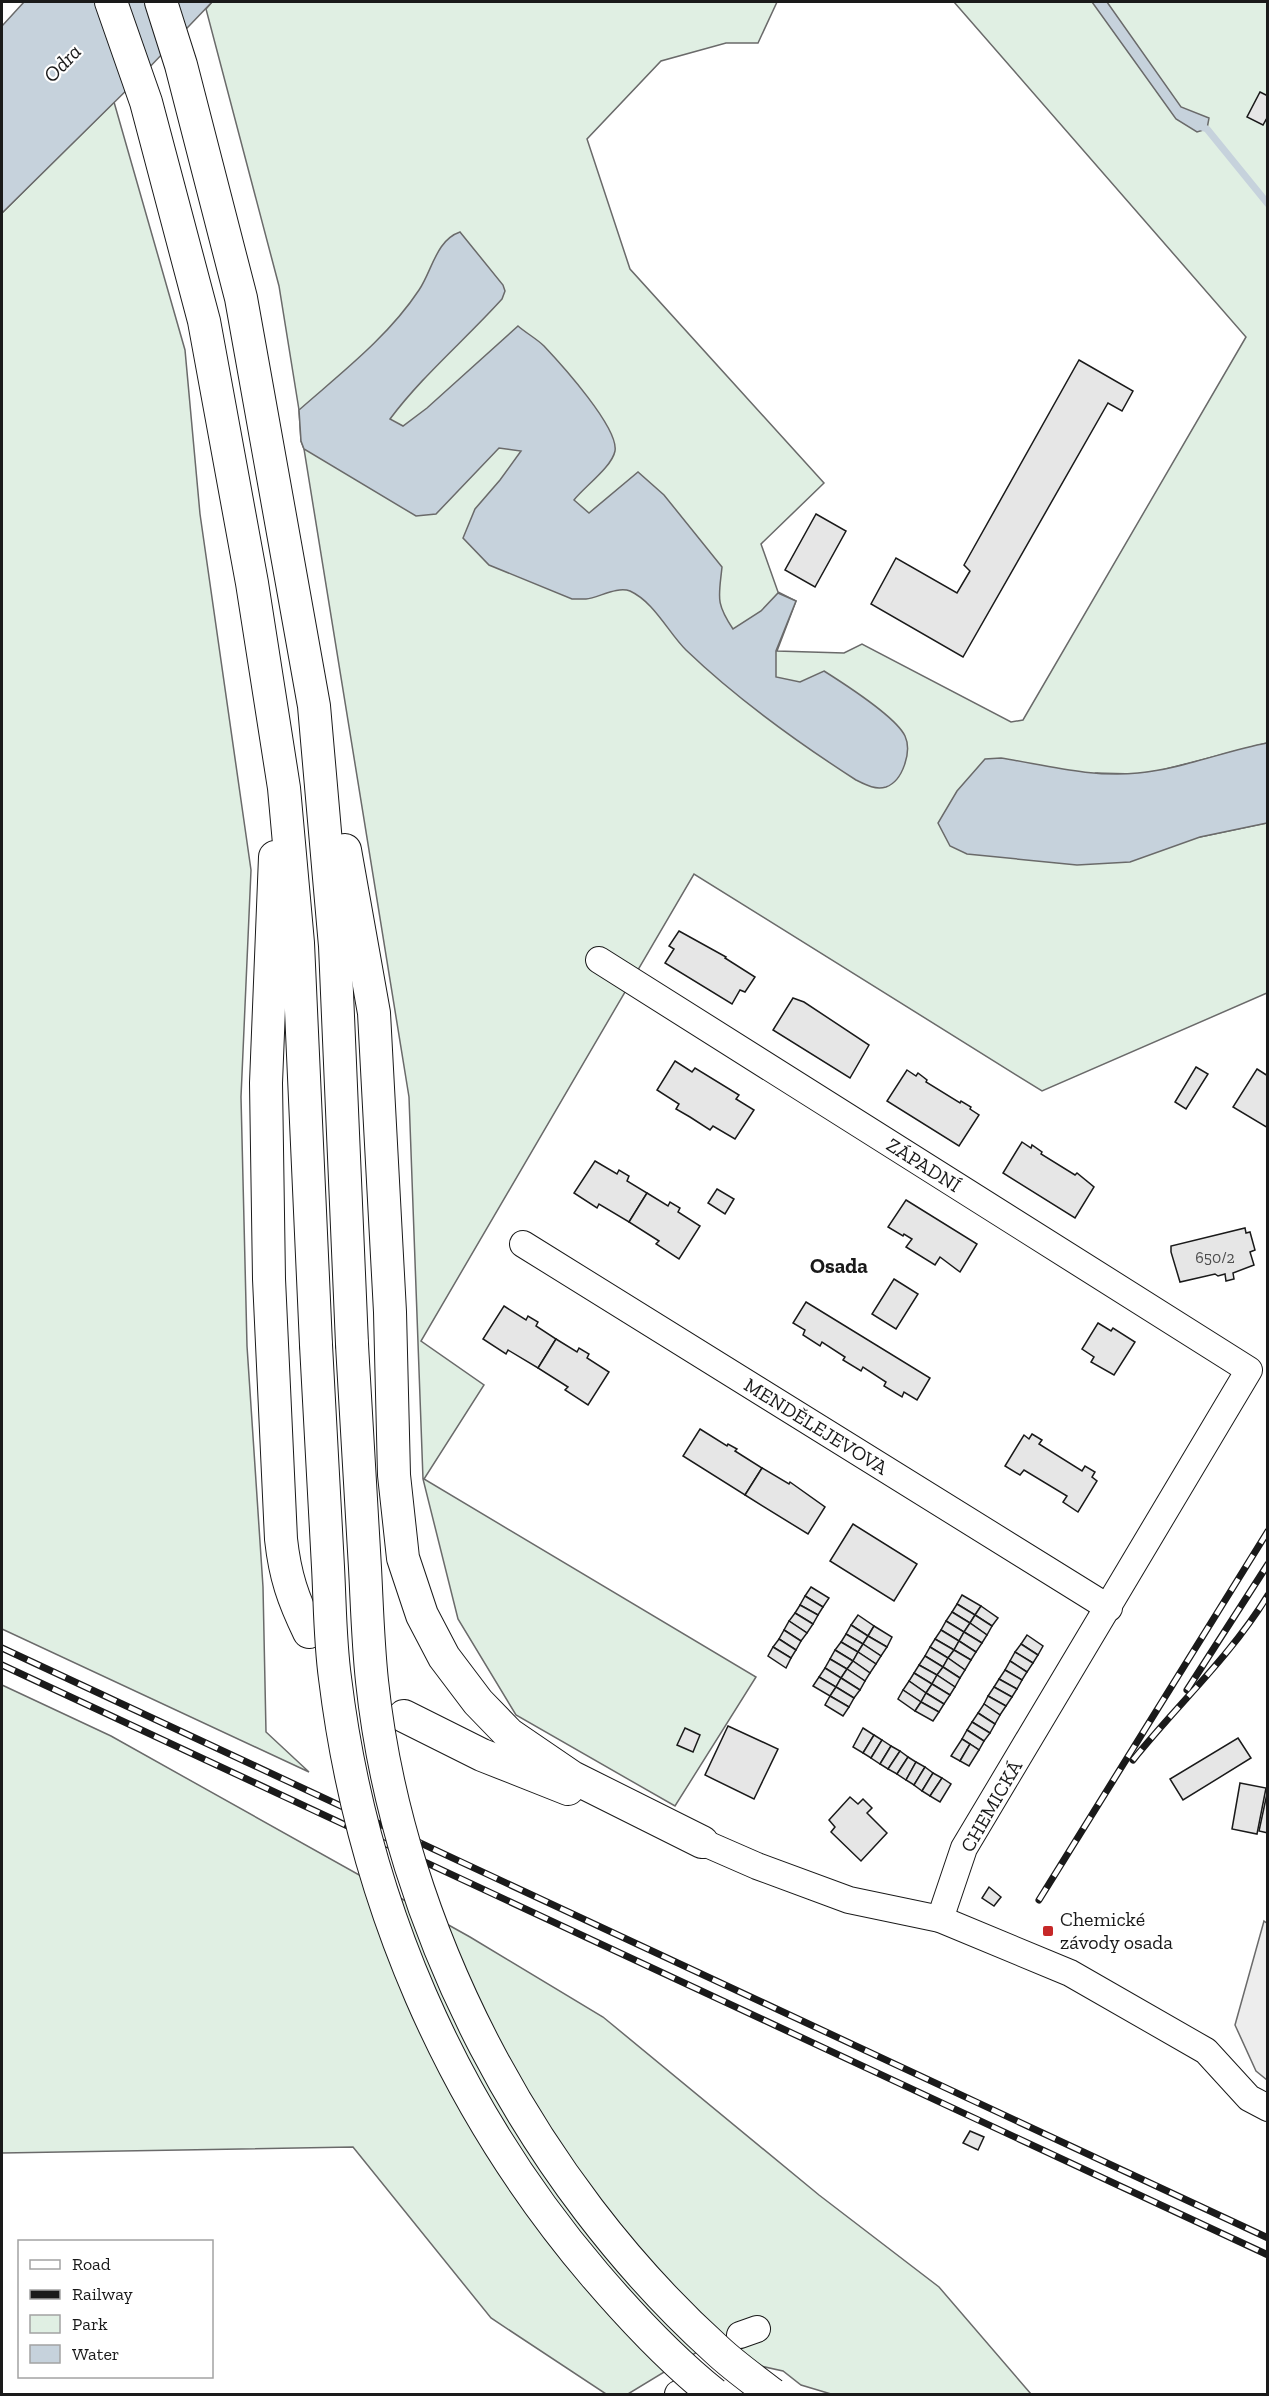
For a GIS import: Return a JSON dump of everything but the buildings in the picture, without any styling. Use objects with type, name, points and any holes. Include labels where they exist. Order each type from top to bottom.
[{"type":"main road","points":[[111,2],[146,102],[204,321],[252,583],[284,788],[298,943],[316,1345],[335,1676],[348,1756],[369,1852],[398,1942],[436,2033],[478,2113],[519,2177],[575,2252],[630,2315],[714,2394]]},
{"type":"main road","points":[[161,2],[181,65],[241,298],[318,736],[342,830],[374,1013],[389,1289],[394,1475],[404,1558],[422,1615],[444,1658],[478,1702],[509,1734],[572,1777],[702,1842]]},
{"type":"main road","points":[[318,736],[335,946],[352,1344],[372,1681],[383,1753],[407,1856],[436,1942],[473,2022],[512,2096],[551,2158],[607,2233],[662,2296],[717,2350],[772,2394]]},
{"type":"main road","points":[[284,788],[273,866],[267,1072],[269,1279],[280,1539],[285,1575],[296,1606],[309,1632]]},
{"type":"main road","points":[[404,1716],[482,1755],[702,1842]]},
{"type":"street","name":"ZÁPADNÍ","points":[[599,960],[1249,1370]]},
{"type":"street","name":"MENDĚLEJEVOVA","points":[[522,1244],[1108,1608]]},
{"type":"street","name":"CHEMICKÁ","points":[[940,1919],[964,1848],[1249,1370]]},
{"type":"street","points":[[702,1842],[757,1866],[849,1900],[940,1919],[1071,1972],[1140,2015],[1206,2051],[1250,2098],[1268,2108]]},
{"type":"green space","points":[[212,2],[777,2],[758,43],[726,43],[661,61],[587,139],[630,269],[824,483],[761,544],[778,592],[796,601],[777,651],[844,653],[862,644],[1011,722],[1023,720],[1246,337],[954,2],[1267,2],[1267,743],[1158,771],[1136,774],[1097,773],[1200,837],[1267,823],[1267,993],[1042,1091],[694,874],[421,1341],[484,1385],[424,1479],[756,1677],[675,1806],[516,1715],[458,1619],[423,1479],[409,1097],[301,441],[299,410],[279,286],[206,9]]},
{"type":"green space","points":[[114,102],[185,350],[200,514],[251,870],[241,1097],[247,1346],[263,1587],[266,1732],[309,1772],[2,1629],[2,213]]},
{"type":"green space","points":[[2,1685],[111,1736],[470,1937],[603,2017],[819,2195],[939,2287],[1031,2394],[831,2394],[801,2385],[783,2371],[697,2352],[628,2394],[606,2394],[491,2318],[353,2147],[2,2153]]},
{"type":"shaded area","points":[[1264,1921],[1268,1924],[1267,2080],[1256,2071],[1235,2025]]},
{"type":"water","name":"Odra","points":[[24,2],[212,2],[144,73],[2,213],[2,26]]},
{"type":"water","points":[[1092,2],[1107,2],[1181,107],[1209,118],[1207,129],[1197,132],[1176,119]]},
{"type":"water","points":[[460,232],[503,285],[505,291],[502,299],[402,403],[390,419],[403,426],[427,408],[518,326],[544,346],[575,381],[599,412],[614,441],[615,451],[609,464],[574,500],[589,513],[638,472],[664,495],[722,567],[721,605],[733,629],[761,611],[778,593],[796,601],[776,651],[776,677],[800,682],[824,671],[868,701],[900,728],[907,742],[907,757],[905,765],[892,784],[878,788],[856,780],[768,719],[686,650],[654,610],[630,591],[619,590],[586,599],[572,599],[489,565],[463,538],[475,509],[521,451],[499,448],[436,514],[416,516],[304,449],[301,441],[299,410],[363,354],[393,323],[419,290],[445,242]]},
{"type":"water","points":[[1267,743],[1267,823],[1200,837],[1130,862],[1077,865],[967,854],[950,846],[938,823],[957,791],[985,759],[1001,758],[1069,770],[1121,774],[1171,768]]},
{"type":"waterway","points":[[1199,126],[1207,129],[1268,204]]},
{"type":"railway","points":[[1039,1900],[1268,1531]]},
{"type":"railway","points":[[1187,1690],[1268,1564]]},
{"type":"railway","points":[[1133,1760],[1220,1660],[1268,1595]]},
{"type":"railway","points":[[2,1648],[1268,2238]]},
{"type":"railway","points":[[2,1665],[1268,2255]]},
{"type":"place","name":"Chemické závody osada","points":[[1048,1931]]},
{"type":"district","name":"Osada","points":[[839,1265]]}]
